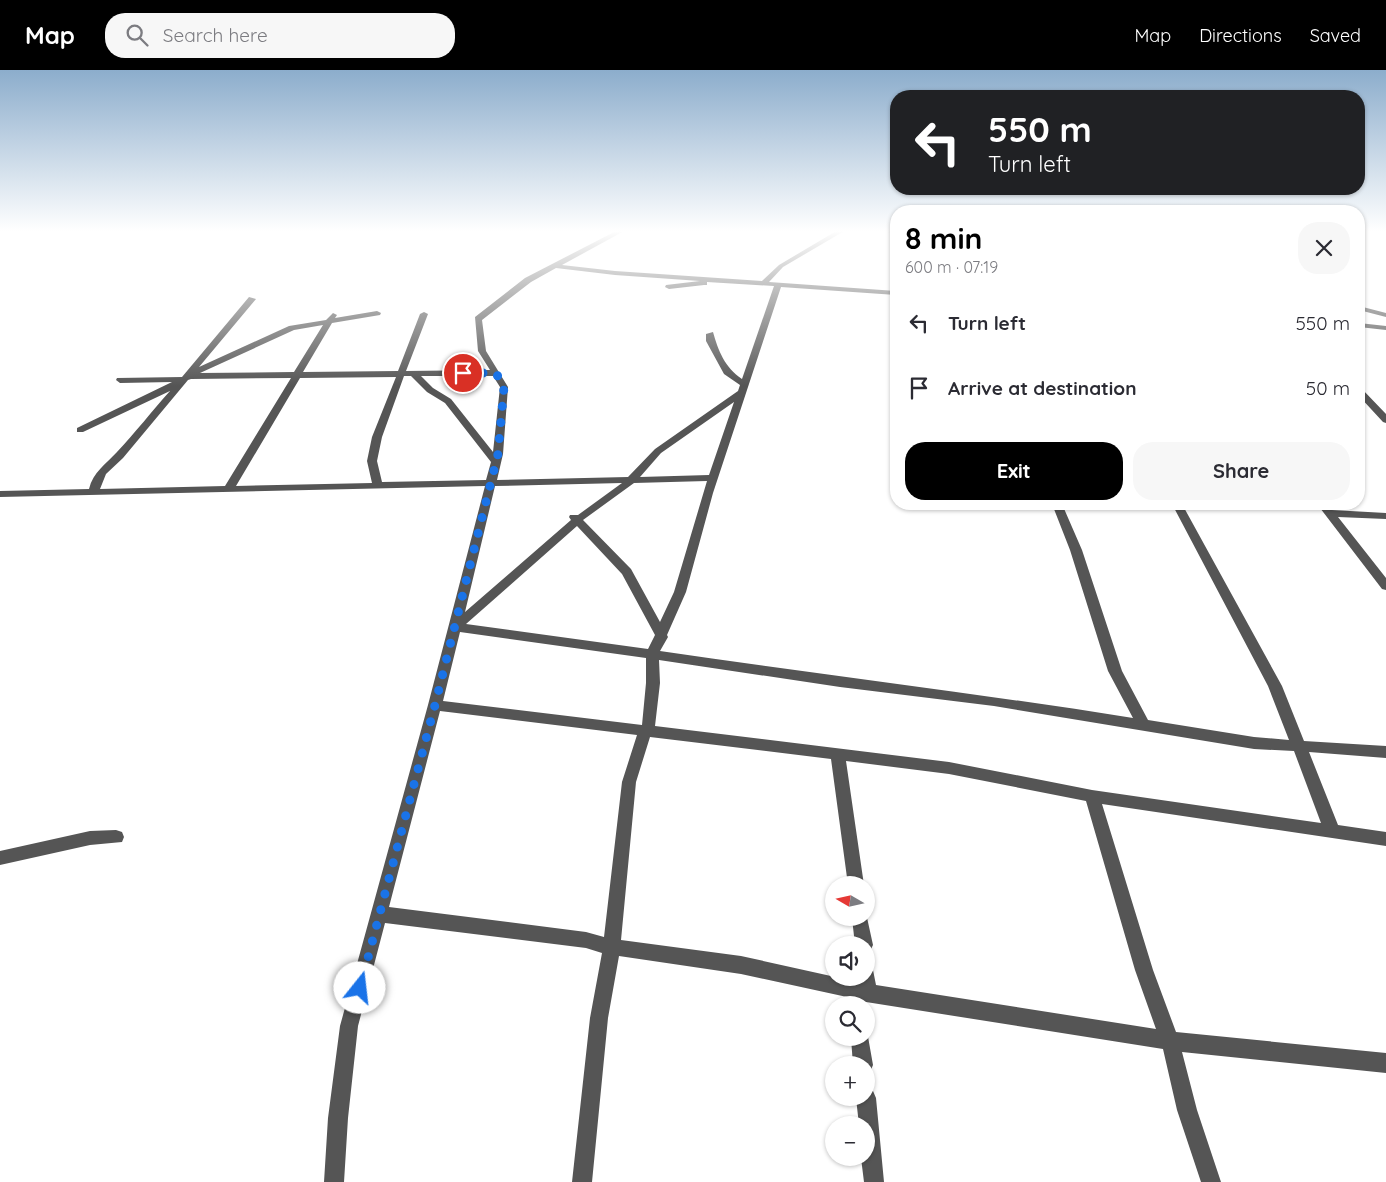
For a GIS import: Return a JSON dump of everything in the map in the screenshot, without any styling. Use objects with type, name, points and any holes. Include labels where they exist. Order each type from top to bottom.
[{"type":"street","points":[[334,1182],[338,1118],[349,1026],[435,705],[496,462],[504,387],[482,351],[478,317],[525,282]]},
{"type":"street","points":[[669,287],[696,285],[705,282]]},
{"type":"street","points":[[744,282],[890,293]]},
{"type":"street","points":[[582,1182],[599,1018],[612,947],[629,782],[646,731],[653,690],[652,654],[662,637],[680,592],[713,478],[778,284]]},
{"type":"street","points":[[94,492],[94,484],[104,469],[119,456],[252,299]]},
{"type":"street","points":[[1365,309],[1386,314]]},
{"type":"street","points":[[228,488],[299,375],[336,311]]},
{"type":"street","points":[[80,430],[292,328],[377,313]]},
{"type":"street","points":[[378,485],[372,461],[377,437],[407,373],[424,314]]},
{"type":"street","points":[[1365,326],[1386,328]]},
{"type":"street","points":[[710,334],[710,341],[728,374],[744,388]]},
{"type":"street","points":[[407,373],[448,401],[496,462]]},
{"type":"street","points":[[120,380],[299,375],[496,373]]},
{"type":"street","points":[[455,627],[576,519],[630,481],[658,450],[744,388]]},
{"type":"street","points":[[1365,397],[1386,420]]},
{"type":"street","points":[[0,494],[713,478]]},
{"type":"street","points":[[1059,510],[1076,550],[1115,671],[1144,726]]},
{"type":"street","points":[[1180,510],[1275,686],[1332,830]]},
{"type":"street","points":[[1327,510],[1386,586]]},
{"type":"street","points":[[1330,513],[1386,516]]},
{"type":"street","points":[[576,519],[627,572],[662,637]]},
{"type":"street","points":[[455,627],[525,634],[840,682],[994,701],[1254,743],[1386,752]]},
{"type":"street","points":[[435,705],[950,768],[1092,796],[1386,839]]},
{"type":"street","points":[[838,755],[855,876]]},
{"type":"street","points":[[1092,796],[1144,970],[1170,1041],[1187,1110],[1211,1182]]},
{"type":"street","points":[[0,858],[90,838],[116,837]]},
{"type":"street","points":[[380,914],[586,940],[612,947],[742,965],[860,996]]},
{"type":"street","points":[[875,998],[1170,1041],[1386,1063]]},
{"type":"street","points":[[867,1106],[874,1182]]},
{"type":"route","points":[[360,988],[435,705],[498,454],[504,387],[502,380],[496,373],[463,373]]}]
